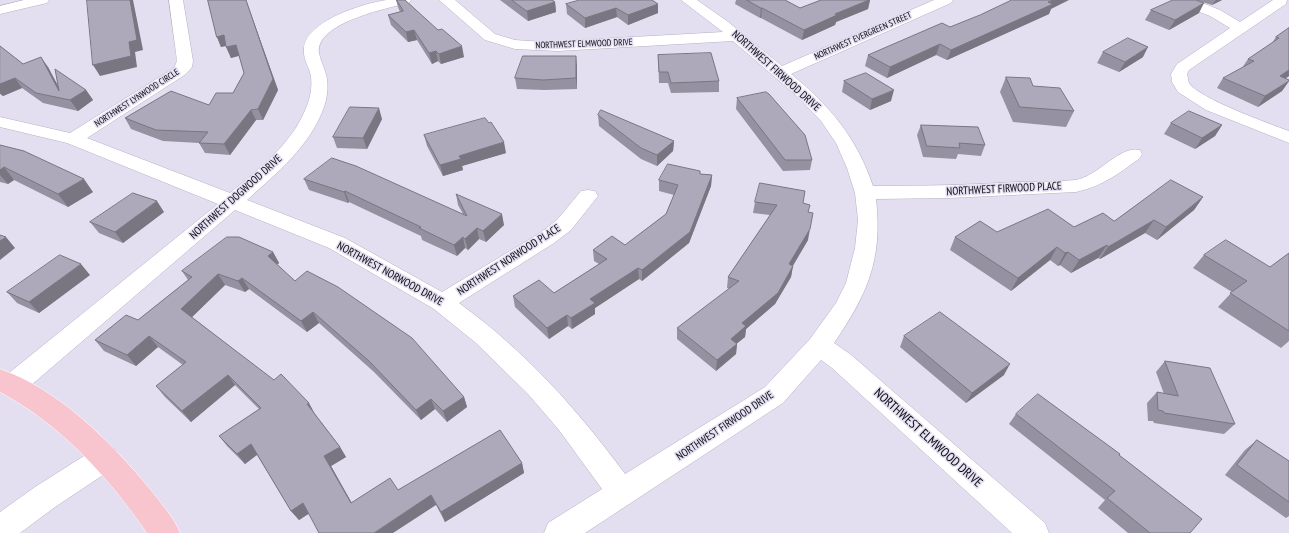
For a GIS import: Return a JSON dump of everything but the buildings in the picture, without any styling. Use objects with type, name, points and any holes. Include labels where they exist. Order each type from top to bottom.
[{"type":"main road","points":[[6,382],[47,406],[105,458],[152,514],[165,533]]},
{"type":"street","points":[[0,10],[42,0]]},
{"type":"street","name":"NORTHWEST LYNWOOD CIRCLE","points":[[73,139],[151,90],[184,67],[185,60],[176,0]]},
{"type":"street","name":"NORTHWEST DOGWOOD DRIVE","points":[[6,382],[232,202],[289,149],[306,127],[316,106],[320,92],[319,77],[311,53],[312,44],[318,34],[329,26],[354,14],[404,0]]},
{"type":"street","name":"NORTHWEST ELMWOOD DRIVE","points":[[446,0],[490,37],[507,44],[518,46],[594,44],[736,36]]},
{"type":"street","name":"NORTHWEST FIRWOOD DRIVE","points":[[559,533],[774,395],[819,346],[846,307],[857,283],[866,248],[868,220],[865,193],[857,168],[845,143],[827,117],[780,73],[736,36],[688,0]]},
{"type":"street","points":[[1182,0],[1215,13],[1240,28]]},
{"type":"street","name":"NORTHWEST EVERGREEN STREET","points":[[780,73],[941,1]]},
{"type":"street","points":[[1281,1],[1183,67],[1179,74],[1180,82],[1184,88],[1196,97],[1212,106],[1289,138]]},
{"type":"street","name":"NORTHWEST NORWOOD DRIVE","points":[[0,122],[73,139],[337,243],[442,303],[458,314],[511,360],[550,400],[622,493]]},
{"type":"street","name":"NORTHWEST FIRWOOD PLACE","points":[[865,193],[949,192],[1076,186],[1088,184],[1102,177],[1133,154]]},
{"type":"street","name":"NORTHWEST NORWOOD PLACE","points":[[442,303],[547,238],[564,225],[588,196]]},
{"type":"street","name":"NORTHWEST ELMWOOD DRIVE","points":[[819,346],[841,361],[1034,533]]},
{"type":"street","points":[[0,530],[45,497],[105,458]]}]
